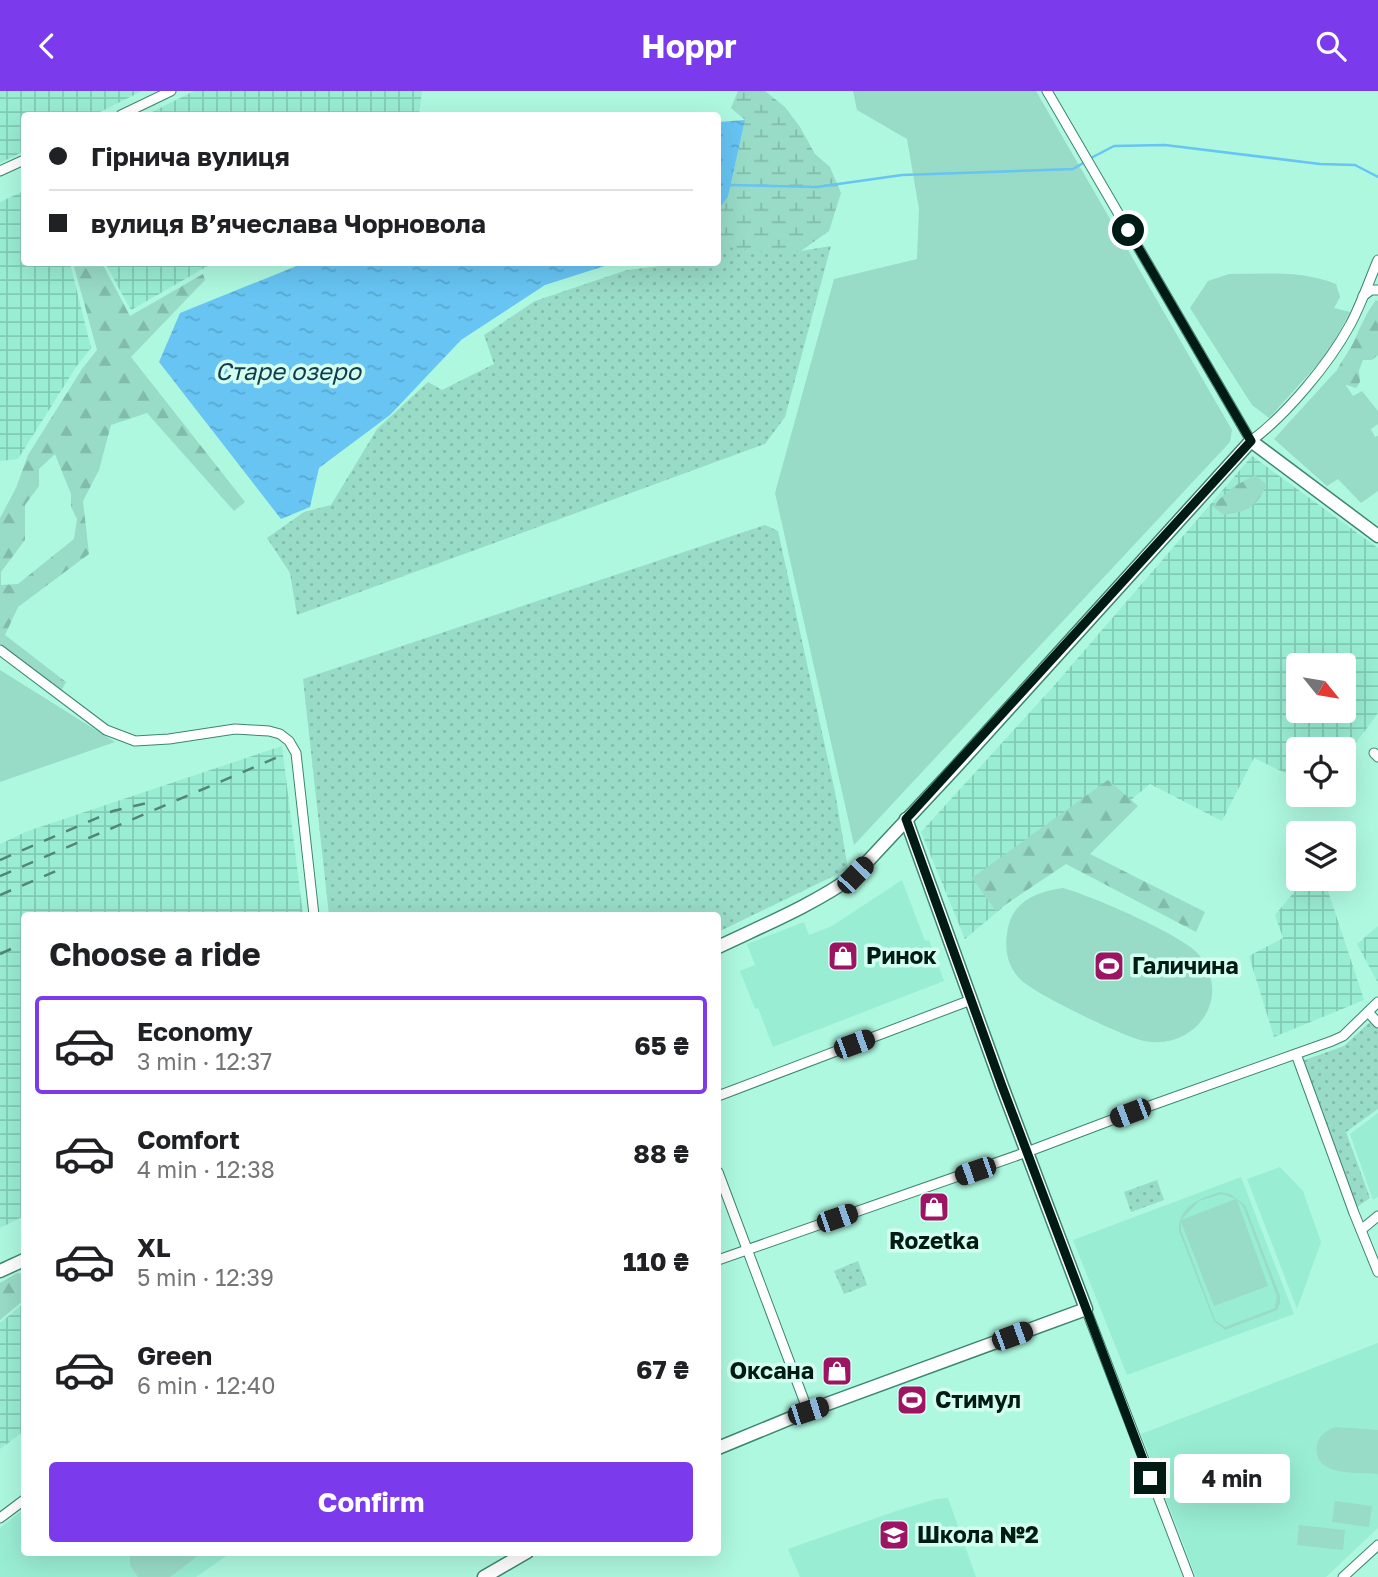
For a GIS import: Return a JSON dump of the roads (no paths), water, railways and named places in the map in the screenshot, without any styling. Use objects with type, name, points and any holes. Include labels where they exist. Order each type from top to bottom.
[{"type":"street","points":[[127,112],[171,91]]},
{"type":"street","points":[[1047,91],[1251,441],[1378,536]]},
{"type":"street","points":[[0,171],[21,161]]},
{"type":"street","points":[[721,946],[777,920],[855,875],[1251,441],[1267,429],[1324,365],[1352,322],[1378,260]]},
{"type":"street","points":[[1362,297],[1371,290],[1378,290]]},
{"type":"street","points":[[0,650],[106,730],[135,741],[235,729],[269,731],[280,734],[289,741],[296,753],[314,912]]},
{"type":"street","points":[[906,819],[1027,1153],[1189,1577]]},
{"type":"street","points":[[721,1094],[971,1000]]},
{"type":"street","points":[[721,1259],[1027,1153],[1343,1036],[1378,1002]]},
{"type":"street","points":[[1367,1012],[1378,1023]]},
{"type":"street","points":[[1296,1054],[1378,1272]]},
{"type":"street","points":[[721,1179],[808,1411]]},
{"type":"street","points":[[1361,1230],[1378,1216]]},
{"type":"street","points":[[0,1271],[21,1261]]},
{"type":"street","points":[[721,1447],[808,1411],[1086,1309]]},
{"type":"street","points":[[0,1518],[21,1502]]},
{"type":"street","points":[[1343,1577],[1378,1545]]},
{"type":"street","points":[[484,1577],[520,1556]]},
{"type":"water","points":[[745,120],[728,197],[721,207],[721,122]]},
{"type":"water","name":"Старе озеро","points":[[297,266],[605,266],[545,285],[461,340],[390,415],[319,468],[310,507],[281,519],[159,362],[180,313]]},
{"type":"waterway","points":[[1091,158],[1114,146],[1165,145],[1320,164],[1355,165],[1378,177]]},
{"type":"waterway","points":[[730,185],[817,187],[902,175],[1073,169],[1085,162]]},
{"type":"railway","points":[[0,876],[278,757]]},
{"type":"railway","points":[[0,860],[113,811],[151,802]]},
{"type":"railway","points":[[0,895],[56,871]]},
{"type":"railway","points":[[0,954],[21,944]]},
{"type":"place","name":"Ринок","points":[[843,956]]},
{"type":"place","name":"Галичина","points":[[1109,966]]},
{"type":"place","name":"Rozetka","points":[[934,1207]]},
{"type":"place","name":"Оксана","points":[[837,1371]]},
{"type":"place","name":"Стимул","points":[[912,1400]]},
{"type":"place","name":"Школа №2","points":[[894,1535]]}]
